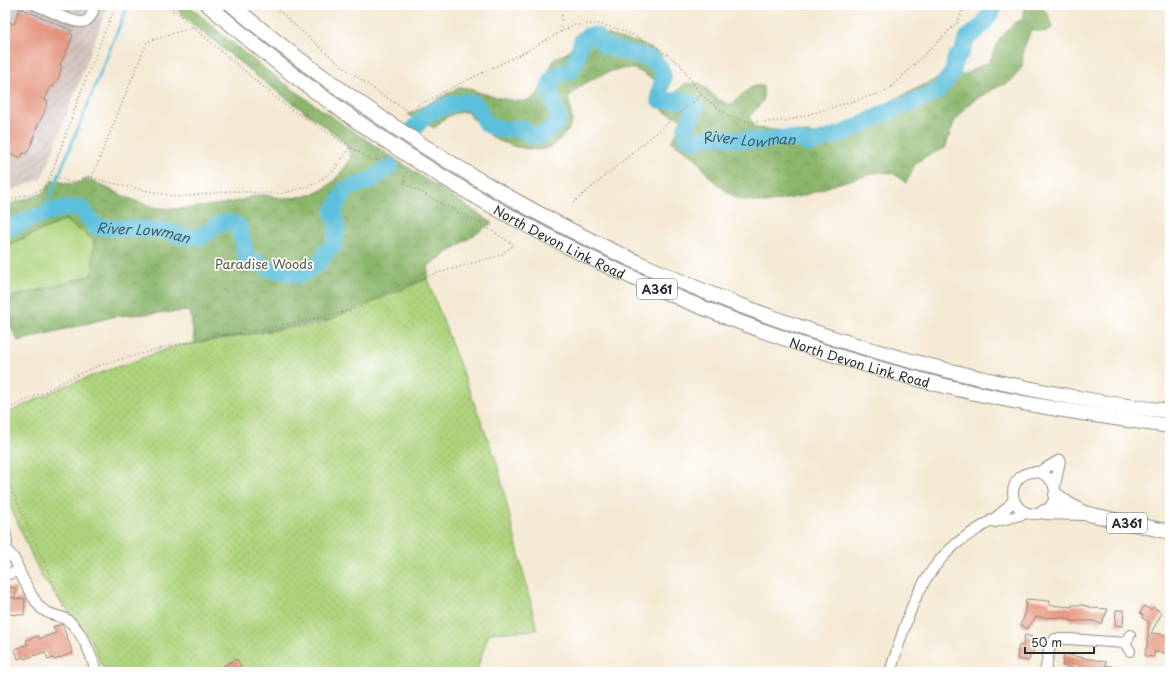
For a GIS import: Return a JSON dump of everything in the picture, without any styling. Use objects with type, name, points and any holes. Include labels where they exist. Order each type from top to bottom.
[{"type":"highway","name":"North Devon Link Road","points":[[208,5],[306,85],[392,145],[463,190],[522,223],[640,282],[751,327],[810,348],[874,367],[1000,399],[1058,410],[1170,426]]},
{"type":"highway","name":"North Devon Link Road","points":[[232,5],[316,72],[370,111],[442,159],[529,209],[605,247],[688,285],[815,332],[918,363],[1018,387],[1084,400],[1170,411]]},
{"type":"highway","name":"A361","points":[[1124,420],[1170,430]]},
{"type":"highway","name":"A361","points":[[1055,491],[1066,503],[1084,513]]},
{"type":"highway","name":"A361","points":[[1044,512],[1084,513],[1170,532]]},
{"type":"street","points":[[36,5],[77,22],[86,21],[91,17],[95,5]]},
{"type":"street","points":[[1060,460],[1052,505],[1044,512],[1036,515],[1027,513],[1020,509],[1014,499],[1014,488],[1018,479],[1028,473],[1039,472],[1060,460]]},
{"type":"street","points":[[1039,472],[1050,478],[1055,491]]},
{"type":"street","points":[[890,672],[912,604],[925,579],[948,551],[964,538],[1005,510],[1014,499]]},
{"type":"street","points":[[985,525],[1027,513]]},
{"type":"street","points":[[5,531],[7,542],[6,550],[12,554],[16,561],[19,571],[34,600],[40,608],[66,620],[77,630],[92,658],[95,672]]},
{"type":"street","points":[[5,575],[19,571]]},
{"type":"street","points":[[1045,672],[1050,646],[1055,640],[1127,639],[1130,651]]},
{"type":"path","points":[[5,202],[43,188],[52,176],[86,78],[116,5]]},
{"type":"path","points":[[162,5],[179,14]]},
{"type":"path","points":[[170,5],[193,27],[287,108],[373,161],[389,156]]},
{"type":"path","points":[[272,5],[338,64],[408,111],[449,88],[514,57],[573,25],[599,24],[622,30],[654,45],[680,64],[701,95],[730,117],[750,122],[786,121],[887,91],[956,23],[965,5]]},
{"type":"path","points":[[561,32],[562,5]]},
{"type":"path","points":[[91,178],[147,42],[193,27]]},
{"type":"path","points":[[573,203],[701,95]]},
{"type":"path","points":[[52,176],[70,182],[78,181],[88,176],[129,187],[178,197],[232,191],[280,194],[310,186],[332,172],[350,147]]},
{"type":"path","points":[[5,410],[100,365],[170,346],[314,319],[357,309],[396,287],[434,274],[501,255],[514,245],[477,221],[459,213],[404,183],[407,168]]},
{"type":"path","points":[[5,474],[64,608],[66,620]]},
{"type":"shaded area","points":[[5,5],[108,5],[50,159],[41,179],[5,193]]},
{"type":"green space","name":"Paradise Woods","points":[[173,5],[189,5],[224,36],[298,93],[336,120],[492,223],[429,265],[427,279],[345,317],[195,343],[190,311],[116,316],[18,341],[5,314],[5,298],[41,290],[92,275],[94,240],[65,220],[5,246],[5,206],[43,193],[53,180],[67,183],[79,183],[87,178],[137,201],[162,208],[193,208],[236,201],[259,195],[280,198],[306,196],[324,189],[331,183],[345,167],[351,157],[347,146],[339,137],[263,81],[190,22]]},
{"type":"green space","points":[[1024,5],[1040,5],[1048,15],[1052,28],[1044,32],[1031,30],[1023,50],[1022,67],[1011,81],[972,101],[954,122],[945,148],[928,155],[915,164],[906,183],[893,173],[878,172],[836,184],[802,196],[765,203],[738,199],[722,188],[708,175],[696,158],[671,141],[681,127],[683,119],[665,112],[662,109],[684,84],[700,83],[719,100],[730,105],[749,89],[763,86],[763,101],[749,117],[755,128],[814,134],[835,129],[942,76],[947,70],[961,76],[989,62],[999,40],[1014,23],[1022,20]]},
{"type":"green space","points":[[596,31],[639,43],[661,55],[670,79],[668,83],[653,79],[634,69],[626,68],[598,76],[588,81],[568,99],[572,121],[568,131],[551,147],[538,150],[516,147],[497,140],[483,130],[467,112],[449,116],[435,128],[408,115],[460,87],[509,100],[529,100],[538,93],[555,58],[567,53],[577,39],[585,33]]},
{"type":"green space","points":[[65,220],[94,240],[92,275],[41,290],[5,298],[5,246]]},
{"type":"green space","points":[[427,279],[497,463],[537,630],[489,633],[476,672],[133,672],[102,667],[92,642],[41,576],[5,494],[5,414],[67,385],[176,346],[322,323]]},
{"type":"building","points":[[20,8],[71,30],[70,34],[73,35],[60,65],[62,66],[59,77],[53,87],[51,86],[45,100],[48,101],[32,143],[26,154],[23,153],[21,158],[5,151],[5,45],[7,39],[5,38],[5,20],[14,24]]},
{"type":"building","points":[[5,587],[16,588],[15,597],[5,596]]},
{"type":"building","points":[[10,598],[25,599],[24,615],[8,614]]},
{"type":"building","points":[[1026,599],[1050,601],[1049,605],[1072,607],[1072,605],[1082,605],[1091,608],[1108,609],[1101,624],[1094,621],[1070,621],[1070,618],[1036,617],[1027,629],[1020,624],[1024,618]]},
{"type":"building","points":[[1144,606],[1151,610],[1153,607],[1162,613],[1151,633],[1170,636],[1170,645],[1167,645],[1167,653],[1154,652],[1154,657],[1145,656],[1149,622],[1142,618],[1143,615],[1140,613]]},
{"type":"building","points":[[1116,610],[1124,610],[1123,626],[1115,625]]},
{"type":"building","points":[[62,624],[73,653],[54,660],[53,658],[48,660],[45,652],[24,659],[23,657],[18,659],[15,649],[28,644],[26,640],[38,636],[39,639],[56,633],[53,627]]},
{"type":"building","points":[[1025,635],[1032,637],[1031,647],[1034,647],[1033,654],[1030,654],[1029,661],[1017,659],[1019,645],[1023,646]]},
{"type":"building","points":[[1064,654],[1106,662],[1105,665],[1125,669],[1124,672],[1086,672],[1086,670],[1062,666]]},
{"type":"building","points":[[237,659],[241,667],[231,672],[226,672],[223,666]]},
{"type":"waterway","points":[[43,214],[128,5]]},
{"type":"waterway","name":"River Lowman","points":[[414,128],[430,113],[436,110],[459,102],[467,102],[478,108],[484,121],[495,128],[523,128],[531,136],[541,135],[556,124],[559,117],[549,90],[552,79],[559,74],[569,72],[574,66],[582,40],[588,36],[595,35],[606,46],[615,50],[648,58],[655,62],[660,68],[663,76],[659,100],[686,101],[695,108],[685,129],[687,137],[695,141],[710,136],[762,141],[778,138],[795,139],[810,144],[847,132],[892,110],[937,92],[953,72],[955,59],[962,52],[967,38],[982,26],[996,5]]},
{"type":"waterway","name":"River Lowman","points":[[5,230],[31,218],[63,208],[81,208],[96,227],[161,230],[186,237],[201,237],[219,224],[229,222],[238,226],[247,258],[270,269],[300,275],[319,263],[327,251],[334,245],[337,229],[333,212],[345,190],[373,179],[390,166]]}]
